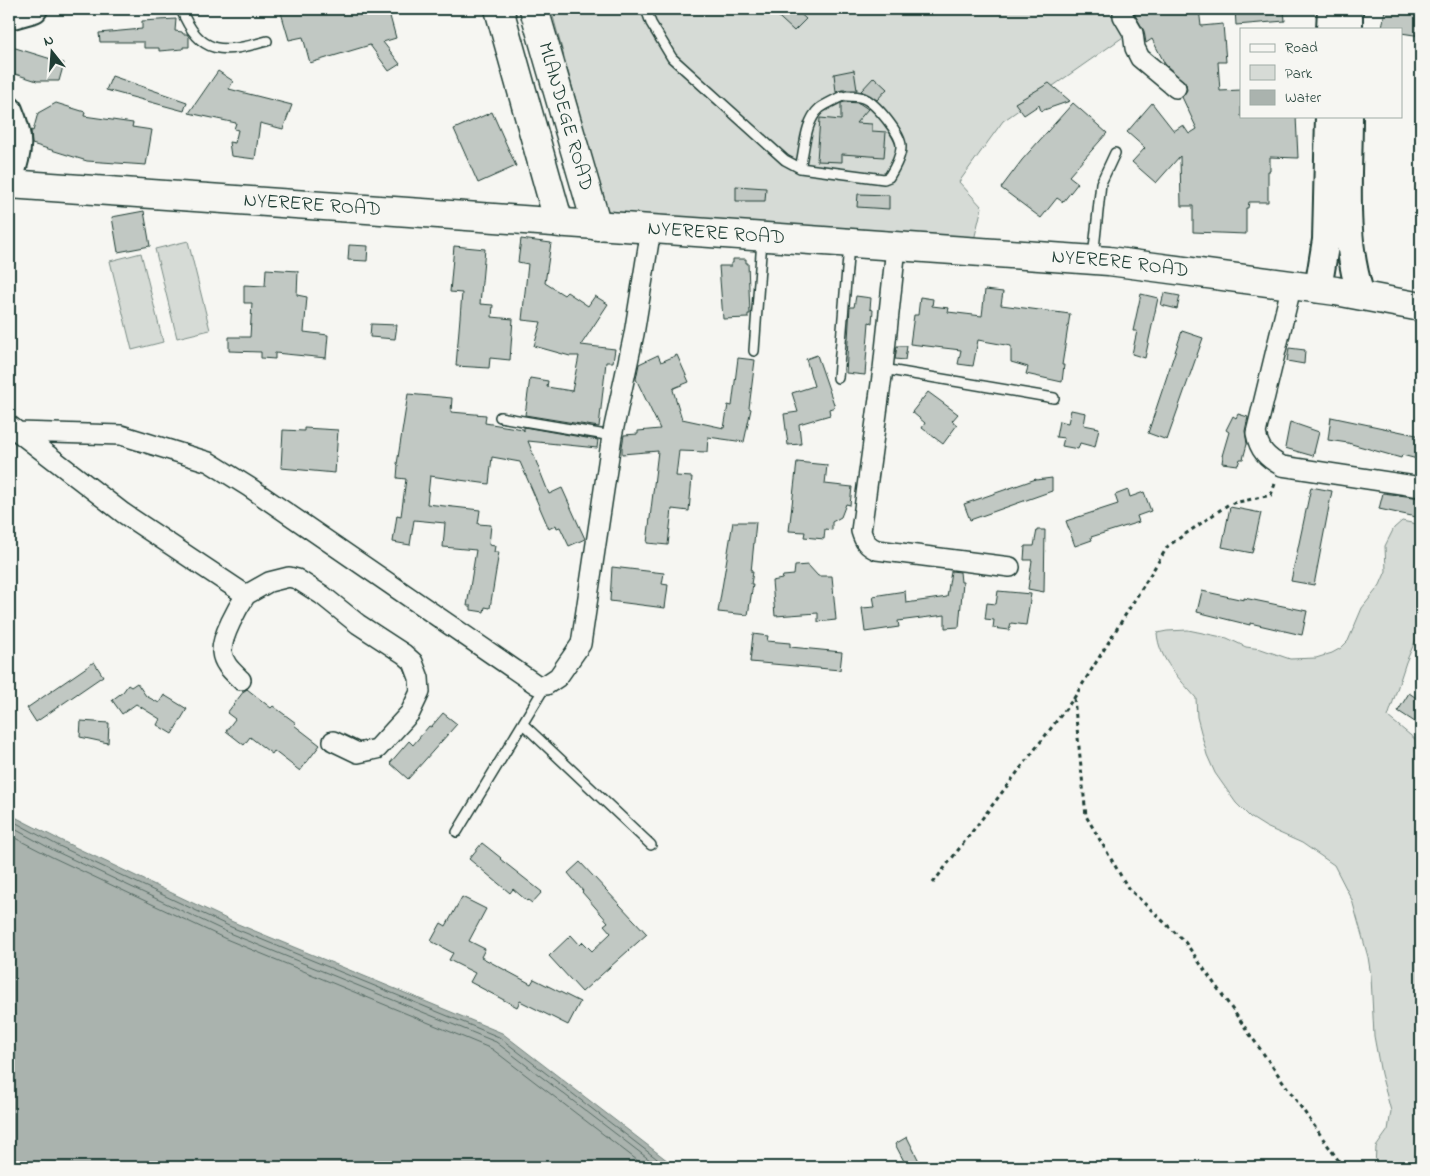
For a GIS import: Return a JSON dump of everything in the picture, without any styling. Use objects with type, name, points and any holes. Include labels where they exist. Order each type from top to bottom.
[{"type":"main road","points":[[9,16],[34,9]]},
{"type":"main road","name":"MLANDEGE ROAD","points":[[499,9],[559,223]]},
{"type":"main road","name":"MLANDEGE ROAD","points":[[534,9],[597,226]]},
{"type":"main road","points":[[1330,28],[1331,9]]},
{"type":"main road","points":[[1349,9],[1349,28]]},
{"type":"main road","points":[[9,110],[14,121],[18,153],[9,180]]},
{"type":"main road","points":[[1305,286],[1326,240],[1329,118]]},
{"type":"main road","points":[[1349,118],[1349,235],[1356,279],[1361,295]]},
{"type":"main road","name":"NYERERE ROAD","points":[[9,184],[1093,260],[1305,286],[1421,307]]},
{"type":"street","points":[[1123,9],[1123,16],[1133,33],[1135,48],[1140,58],[1176,88]]},
{"type":"street","points":[[13,429],[121,435],[209,462],[249,487],[537,685],[546,685],[558,677],[581,644],[612,436],[634,334],[650,229]]},
{"type":"street","points":[[896,247],[861,531],[864,540],[870,547],[877,550],[1010,567]]},
{"type":"street","points":[[1305,286],[1256,433],[1258,444],[1269,459],[1282,466],[1421,487]]},
{"type":"street","points":[[13,429],[123,513],[246,595]]},
{"type":"street","points":[[241,680],[228,667],[222,652],[235,611],[246,595],[276,580],[288,577],[297,580],[322,595],[358,624],[414,662],[419,678],[420,692],[410,713],[377,748],[358,753],[333,741]]},
{"type":"lane","points":[[181,9],[188,25],[196,36],[216,49],[237,48],[267,41]]},
{"type":"lane","points":[[646,9],[651,23],[672,58],[785,160],[800,168],[884,179],[889,176],[902,149],[901,143],[885,116],[872,104],[863,98],[844,96],[820,109],[812,118],[807,132],[800,168]]},
{"type":"lane","points":[[1093,260],[1101,183],[1115,153]]},
{"type":"lane","points":[[754,351],[763,237]]},
{"type":"lane","points":[[838,378],[849,242]]},
{"type":"lane","points":[[882,369],[1054,398]]},
{"type":"lane","points":[[500,417],[612,436]]},
{"type":"lane","points":[[457,832],[546,685]]},
{"type":"lane","points":[[523,724],[651,845]]},
{"type":"path","points":[[933,883],[1074,698],[1168,546],[1229,504],[1271,495],[1282,466]]},
{"type":"path","points":[[1074,698],[1086,816],[1128,888],[1185,942],[1343,1167]]},
{"type":"green space","points":[[551,9],[1111,9],[1126,35],[1003,121],[959,182],[982,207],[972,248],[609,222]]},
{"type":"green space","points":[[188,241],[210,330],[177,338],[155,249]]},
{"type":"green space","points":[[141,253],[163,342],[132,350],[110,261]]},
{"type":"green space","points":[[1402,521],[1421,525],[1421,628],[1406,662],[1388,717],[1421,744],[1421,1167],[1375,1167],[1376,1147],[1388,1130],[1391,1111],[1381,1074],[1374,1036],[1371,976],[1368,957],[1352,900],[1334,865],[1302,843],[1266,827],[1250,817],[1236,803],[1215,773],[1207,755],[1197,717],[1196,698],[1166,660],[1157,633],[1188,630],[1227,638],[1246,647],[1261,649],[1290,659],[1316,658],[1332,653],[1348,641],[1362,608],[1380,585],[1386,571],[1385,546],[1394,528]]},
{"type":"water","points":[[9,814],[233,922],[502,1033],[668,1161],[688,1167],[9,1167]]},
{"type":"building","points":[[280,9],[388,9],[396,38],[383,42],[400,64],[389,71],[370,45],[310,63],[303,37],[289,40]]},
{"type":"building","points":[[770,9],[795,9],[806,19],[794,31]]},
{"type":"building","points":[[1134,9],[1199,9],[1201,26],[1223,24],[1226,62],[1218,62],[1220,91],[1240,90],[1240,118],[1296,118],[1298,158],[1270,157],[1268,202],[1249,202],[1248,208],[1246,208],[1246,234],[1193,232],[1193,206],[1181,206],[1180,156],[1156,183],[1132,162],[1145,148],[1127,132],[1152,103],[1174,131],[1183,125],[1189,134],[1197,129],[1182,97],[1187,90],[1186,84],[1165,64],[1152,39],[1146,43],[1144,31],[1134,13]]},
{"type":"building","points":[[1235,9],[1284,9],[1285,21],[1236,25]]},
{"type":"building","points":[[1385,9],[1421,9],[1421,36],[1402,33],[1402,28],[1382,28]]},
{"type":"building","points":[[176,19],[175,31],[187,34],[189,37],[189,47],[159,51],[159,48],[144,48],[144,42],[100,42],[99,33],[142,29],[142,21]]},
{"type":"building","points":[[9,46],[64,63],[59,81],[37,81],[9,72]]},
{"type":"building","points":[[854,70],[857,90],[836,92],[834,74]]},
{"type":"building","points":[[218,71],[233,81],[229,89],[292,105],[283,129],[260,123],[255,159],[231,156],[229,142],[235,143],[238,130],[234,129],[236,123],[189,113]]},
{"type":"building","points":[[112,76],[187,102],[184,111],[106,90]]},
{"type":"building","points":[[874,77],[887,89],[877,100],[861,91]]},
{"type":"building","points":[[1049,83],[1070,101],[1041,111],[1039,105],[1024,115],[1015,103]]},
{"type":"building","points":[[56,103],[85,112],[84,116],[133,123],[132,127],[152,130],[146,165],[87,161],[32,144],[31,130],[33,131],[38,113]]},
{"type":"building","points":[[841,103],[859,103],[868,109],[856,123],[872,124],[872,131],[886,132],[884,157],[842,154],[842,162],[817,161],[820,118],[841,120]]},
{"type":"building","points":[[1073,103],[1107,133],[1069,176],[1078,183],[1063,202],[1057,198],[1041,218],[1001,188],[1022,160]]},
{"type":"building","points":[[492,112],[516,166],[478,183],[454,129]]},
{"type":"building","points":[[736,186],[766,188],[765,201],[736,201]]},
{"type":"building","points":[[858,194],[889,195],[889,209],[857,207]]},
{"type":"building","points":[[144,211],[150,246],[118,252],[112,217]]},
{"type":"building","points":[[521,239],[551,243],[545,283],[564,295],[567,292],[588,306],[595,296],[608,304],[581,345],[615,349],[613,362],[606,362],[599,427],[525,415],[530,378],[548,381],[547,387],[572,391],[579,356],[570,356],[534,346],[541,322],[522,320],[528,264],[518,262]]},
{"type":"building","points":[[349,245],[368,246],[367,261],[348,260]]},
{"type":"building","points":[[454,246],[485,249],[480,304],[493,305],[492,317],[513,319],[510,360],[490,358],[489,368],[456,366],[462,293],[450,292]]},
{"type":"building","points":[[733,259],[746,259],[746,263],[748,263],[750,314],[748,314],[748,318],[723,319],[719,266],[731,266]]},
{"type":"building","points":[[266,269],[298,271],[297,295],[307,297],[304,332],[328,335],[326,358],[275,353],[275,359],[261,358],[261,352],[229,351],[229,337],[250,337],[252,303],[244,303],[244,285],[265,286]]},
{"type":"building","points":[[985,290],[1003,292],[1001,305],[1070,314],[1062,365],[1064,365],[1062,382],[1026,374],[1028,367],[1011,362],[1011,346],[978,340],[973,366],[958,364],[961,350],[910,344],[914,315],[918,315],[920,297],[933,299],[932,306],[949,308],[948,312],[982,316]]},
{"type":"building","points":[[1164,293],[1180,296],[1177,309],[1161,305]]},
{"type":"building","points":[[1141,294],[1158,298],[1145,358],[1132,354],[1137,331],[1133,331]]},
{"type":"building","points":[[856,296],[871,298],[870,309],[873,310],[872,323],[869,322],[865,375],[846,373],[850,307],[854,307]]},
{"type":"building","points":[[371,324],[397,325],[395,339],[370,337]]},
{"type":"building","points":[[1182,331],[1203,338],[1167,440],[1148,433]]},
{"type":"building","points":[[897,346],[907,346],[905,360],[895,359]]},
{"type":"building","points":[[1289,348],[1305,350],[1304,364],[1287,361]]},
{"type":"building","points":[[658,355],[661,362],[677,355],[689,382],[673,390],[682,419],[724,428],[728,405],[732,406],[738,358],[755,360],[749,408],[751,409],[744,442],[708,437],[707,452],[679,451],[676,476],[692,477],[689,511],[672,509],[668,545],[647,543],[658,451],[622,454],[624,435],[638,434],[638,431],[660,429],[636,379],[639,364]]},
{"type":"building","points":[[817,355],[835,407],[829,409],[830,415],[799,424],[801,444],[788,445],[784,414],[798,412],[792,393],[814,386],[806,359]]},
{"type":"building","points":[[928,392],[958,414],[952,421],[957,425],[943,444],[922,428],[925,423],[912,412]]},
{"type":"building","points":[[408,394],[452,398],[451,412],[486,415],[485,423],[523,429],[524,431],[524,427],[598,440],[597,448],[528,441],[549,494],[562,488],[585,539],[569,546],[560,527],[557,528],[556,525],[549,529],[520,462],[492,457],[489,484],[430,476],[427,504],[480,510],[478,524],[491,525],[489,545],[495,546],[494,552],[499,552],[490,608],[485,607],[484,612],[471,610],[471,606],[467,606],[476,550],[443,547],[445,523],[414,520],[410,545],[393,542],[397,515],[401,516],[406,479],[397,478],[397,464]]},
{"type":"building","points":[[1071,410],[1086,413],[1084,425],[1099,428],[1095,447],[1080,443],[1078,449],[1062,446],[1064,438],[1056,437],[1059,421],[1068,423]]},
{"type":"building","points":[[1238,414],[1248,417],[1245,431],[1247,444],[1243,459],[1240,459],[1238,465],[1222,463],[1222,456],[1229,432],[1226,430],[1233,416],[1236,418]]},
{"type":"building","points":[[1331,417],[1421,436],[1421,460],[1402,455],[1401,458],[1348,443],[1328,440]]},
{"type":"building","points":[[1290,422],[1319,432],[1313,456],[1285,448]]},
{"type":"building","points":[[304,428],[338,430],[335,473],[281,468],[283,430],[304,431]]},
{"type":"building","points":[[797,462],[827,465],[825,484],[852,487],[850,505],[846,504],[841,517],[832,522],[832,530],[825,529],[824,539],[804,537],[805,532],[789,531]]},
{"type":"building","points":[[1052,478],[1052,491],[970,520],[964,504],[1036,479]]},
{"type":"building","points":[[1311,487],[1332,491],[1314,585],[1291,581]]},
{"type":"building","points":[[1128,490],[1130,497],[1144,492],[1151,511],[1137,516],[1139,522],[1091,537],[1092,540],[1075,546],[1066,521],[1118,504],[1115,495]]},
{"type":"building","points":[[1383,493],[1421,498],[1421,518],[1379,509]]},
{"type":"building","points":[[1230,507],[1261,513],[1252,553],[1222,547]]},
{"type":"building","points":[[733,522],[756,522],[751,572],[753,572],[751,584],[753,584],[748,615],[718,612]]},
{"type":"building","points":[[1037,530],[1045,530],[1044,592],[1028,589],[1032,560],[1024,560],[1025,546],[1034,546]]},
{"type":"building","points":[[808,565],[818,576],[832,576],[836,620],[818,622],[818,613],[775,616],[772,581],[782,579],[783,576],[794,575],[795,566]]},
{"type":"building","points":[[612,567],[664,573],[662,584],[668,585],[665,608],[610,601]]},
{"type":"building","points":[[951,571],[960,572],[961,582],[963,582],[959,627],[945,628],[945,615],[898,621],[899,627],[865,632],[862,608],[875,607],[873,596],[905,591],[906,603],[947,597]]},
{"type":"building","points":[[998,591],[1031,594],[1026,625],[1011,623],[1009,630],[993,628],[994,620],[985,619],[987,603],[996,604]]},
{"type":"building","points":[[1202,591],[1307,611],[1302,635],[1197,612]]},
{"type":"building","points":[[753,634],[768,636],[767,641],[790,643],[790,647],[842,652],[840,670],[750,662]]},
{"type":"building","points":[[94,662],[103,676],[36,722],[27,708]]},
{"type":"building","points":[[137,683],[146,696],[159,703],[164,695],[187,709],[172,734],[157,725],[160,719],[136,704],[122,714],[112,700],[123,692],[128,685],[131,687]]},
{"type":"building","points":[[247,689],[271,708],[273,706],[296,723],[294,725],[320,745],[300,771],[274,751],[272,754],[250,737],[244,745],[226,731],[235,719],[227,713]]},
{"type":"building","points":[[1409,693],[1421,701],[1421,726],[1398,711]]},
{"type":"building","points":[[443,713],[457,724],[408,779],[390,763],[409,741],[413,745]]},
{"type":"building","points":[[81,721],[109,723],[108,743],[80,737]]},
{"type":"building","points":[[482,843],[542,892],[532,903],[513,889],[510,893],[469,859]]},
{"type":"building","points":[[580,862],[647,934],[582,992],[549,956],[571,935],[580,945],[583,942],[592,951],[611,933],[604,925],[608,922],[568,873]]},
{"type":"building","points":[[462,897],[486,909],[469,941],[485,949],[481,957],[531,984],[534,979],[580,1002],[568,1025],[520,1001],[517,1007],[470,982],[475,973],[449,960],[453,953],[431,941],[441,923],[446,926]]},
{"type":"building","points":[[907,1137],[919,1161],[907,1167],[895,1144]]}]
